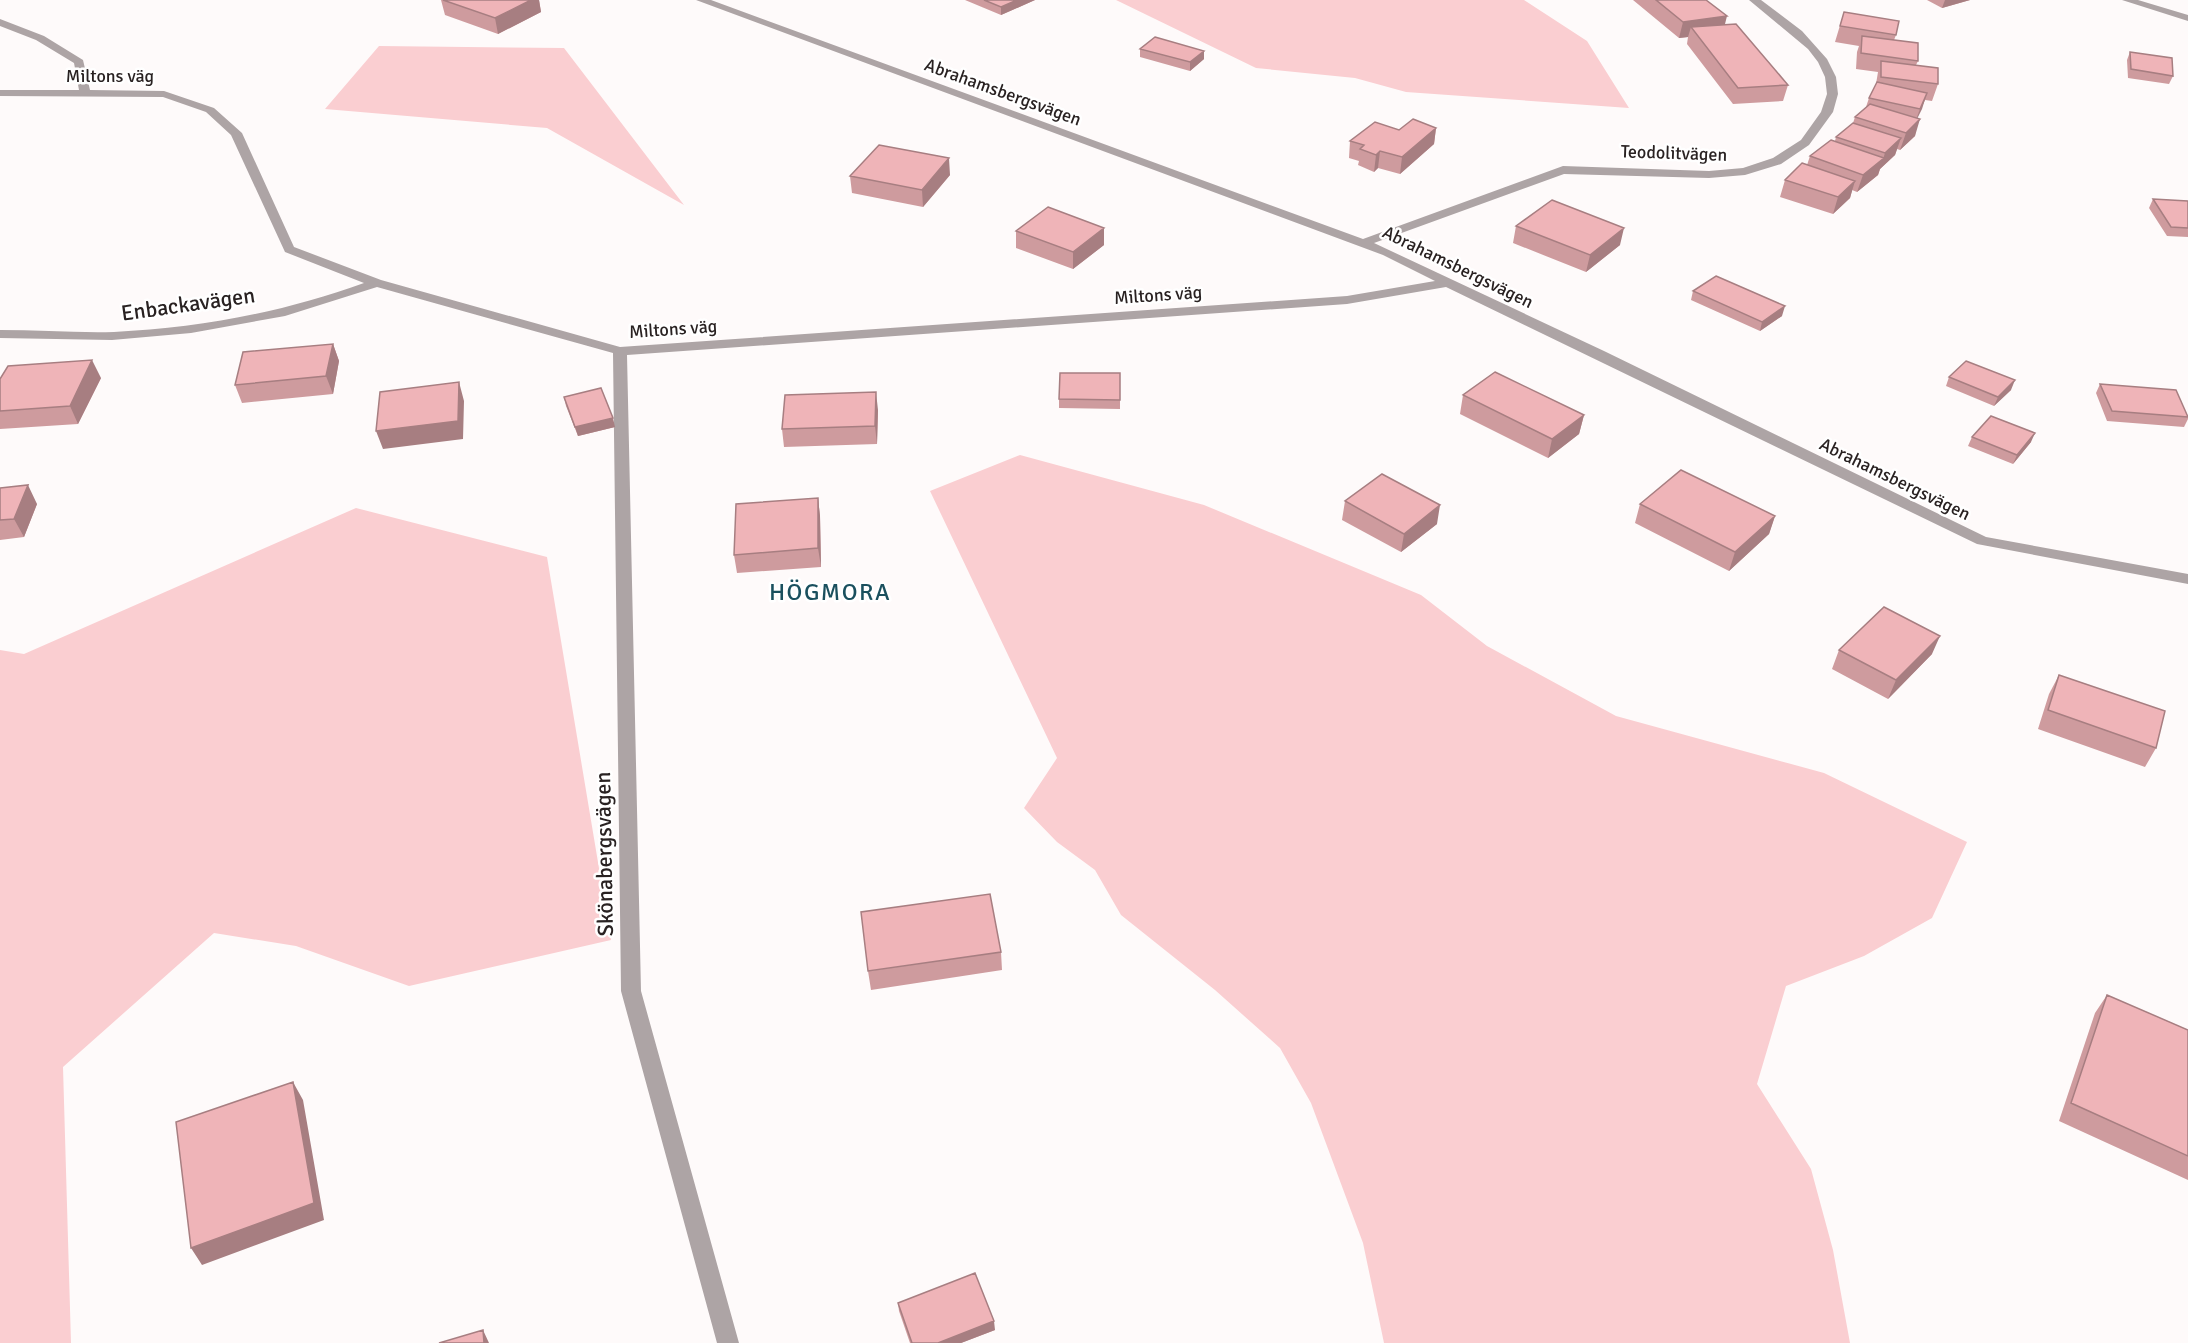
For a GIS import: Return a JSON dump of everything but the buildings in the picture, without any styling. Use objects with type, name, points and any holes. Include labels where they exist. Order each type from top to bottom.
[{"type":"street","name":"Abrahamsbergsvägen","points":[[701,0],[1387,252],[1448,284],[1610,359],[1983,542],[2188,579]]},
{"type":"street","name":"Teodolitvägen","points":[[1363,243],[1563,170],[1593,167],[1686,175],[1742,172],[1768,165],[1799,149],[1819,128],[1832,102],[1832,78],[1809,42],[1754,0]]},
{"type":"street","points":[[2127,0],[2188,18]]},
{"type":"street","points":[[0,22],[40,38],[79,62],[85,94]]},
{"type":"street","name":"Miltons väg","points":[[0,93],[164,94],[210,110],[236,133],[289,249],[376,283],[620,351],[1347,300],[1448,284]]},
{"type":"street","name":"Enbackavägen","points":[[0,334],[126,336],[210,327],[332,301],[376,283]]},
{"type":"street","name":"Skönabergsvägen","points":[[620,351],[631,991],[728,1343]]},
{"type":"shaded area","points":[[1116,0],[1524,0],[1587,41],[1629,108],[1406,92],[1355,78],[1256,68]]},
{"type":"shaded area","points":[[379,46],[564,48],[684,205],[547,128],[325,109]]},
{"type":"shaded area","points":[[1020,455],[1204,505],[1421,595],[1487,646],[1616,716],[1824,773],[1967,842],[1932,918],[1864,956],[1786,986],[1757,1084],[1811,1169],[1833,1250],[1850,1343],[1384,1343],[1363,1243],[1311,1103],[1280,1048],[1215,990],[1121,915],[1095,870],[1057,842],[1024,808],[1057,758],[930,491]]},
{"type":"shaded area","points":[[356,508],[547,557],[611,940],[409,986],[296,946],[214,933],[63,1067],[71,1343],[0,1343],[0,650],[24,654]]},
{"type":"district","name":"HÖGMORA","points":[[830,592]]}]
